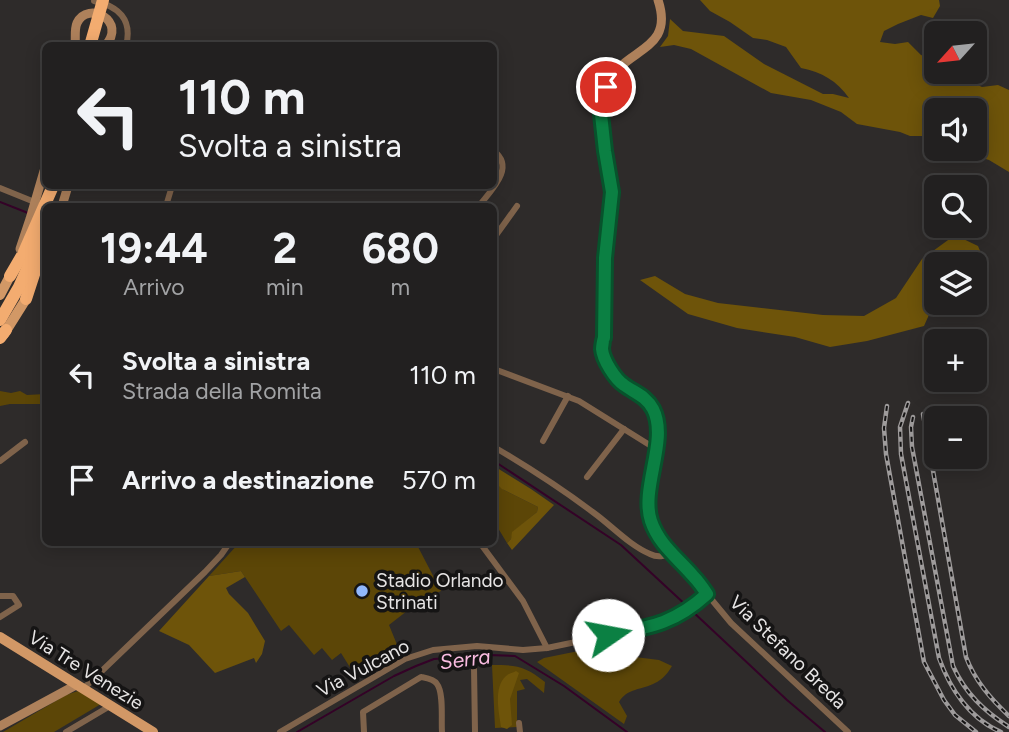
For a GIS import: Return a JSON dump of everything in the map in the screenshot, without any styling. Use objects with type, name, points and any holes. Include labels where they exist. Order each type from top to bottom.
[{"type":"highway","points":[[91,42],[98,1]]},
{"type":"highway","points":[[26,299],[42,228]]},
{"type":"highway","points":[[1,332],[34,257],[42,229]]},
{"type":"highway","points":[[10,276],[34,257]]},
{"type":"main road","points":[[0,295],[10,276]]},
{"type":"main road","points":[[1,332],[26,299]]},
{"type":"main road","name":"Via Tre Venezie","points":[[0,637],[153,732]]},
{"type":"street","points":[[657,0],[662,12],[658,36],[650,45],[622,64],[606,87],[601,114],[612,192],[605,258],[602,349],[609,368],[621,384],[644,397],[653,410],[657,422],[649,499],[650,519],[671,554],[707,594]]},
{"type":"street","points":[[98,1],[121,13],[128,28],[127,42]]},
{"type":"street","points":[[75,41],[79,19],[88,13],[96,12],[111,23],[112,36],[108,42]]},
{"type":"street","points":[[112,36],[125,42]]},
{"type":"street","points":[[497,154],[502,158],[503,167],[497,183]]},
{"type":"street","points":[[34,257],[30,219],[42,178]]},
{"type":"street","points":[[0,188],[42,205]]},
{"type":"street","points":[[481,203],[492,189]]},
{"type":"street","points":[[497,234],[517,206]]},
{"type":"street","points":[[497,370],[579,401],[656,449]]},
{"type":"street","points":[[543,441],[568,396]]},
{"type":"street","points":[[587,477],[624,429]]},
{"type":"street","points":[[0,461],[24,442]]},
{"type":"street","points":[[497,449],[593,512],[638,547],[653,556],[671,554]]},
{"type":"street","points":[[0,726],[80,687],[205,572],[227,546]]},
{"type":"street","points":[[483,547],[523,601],[547,648]]},
{"type":"street","name":"Via Vulcano","points":[[280,732],[405,659],[433,650],[477,646],[523,650],[547,648],[657,625],[685,611],[707,594]]},
{"type":"street","name":"Via Stefano Breda","points":[[707,594],[732,623],[848,732]]},
{"type":"street","points":[[0,596],[13,596],[19,605],[0,617]]},
{"type":"street","points":[[474,667],[475,732]]},
{"type":"street","points":[[364,732],[363,712],[421,677],[438,684],[442,732]]},
{"type":"street","points":[[66,732],[110,706]]},
{"type":"street","points":[[519,723],[520,732]]},
{"type":"shaded area","points":[[700,0],[939,0],[940,6],[933,18],[921,15],[898,24],[884,31],[880,42],[908,42],[924,56],[924,84],[976,84],[982,87],[998,85],[1009,90],[1009,172],[987,159],[987,98],[924,98],[924,136],[910,136],[857,124],[841,112],[811,100],[771,93],[691,49],[674,45],[660,47],[668,36],[670,19],[683,31],[724,36],[764,64],[823,94],[849,98],[828,78],[801,68],[786,47],[753,38],[710,11]]},
{"type":"shaded area","points":[[951,238],[961,238],[978,246],[980,252],[932,252]]},
{"type":"shaded area","points":[[924,258],[924,315],[929,315],[924,326],[867,341],[830,347],[795,337],[737,328],[688,314],[640,280],[655,276],[685,294],[718,303],[823,315],[864,316],[896,298]]},
{"type":"shaded area","points":[[0,391],[42,394],[42,404],[0,406]]},
{"type":"shaded area","points":[[497,468],[554,505],[512,550],[507,543],[512,532],[537,512],[538,507],[497,484]]},
{"type":"shaded area","points":[[497,483],[504,490],[538,507],[537,512],[513,532],[507,543],[498,528]]},
{"type":"shaded area","points":[[236,546],[418,546],[441,591],[421,600],[389,625],[400,652],[356,677],[341,653],[332,660],[322,648],[314,655],[289,625],[281,631],[241,571],[209,576]]},
{"type":"shaded area","points":[[241,571],[245,577],[226,588],[248,613],[265,641],[262,654],[256,663],[254,658],[215,673],[189,645],[159,631],[209,576]]},
{"type":"shaded area","points":[[623,642],[632,644],[632,654],[635,657],[659,660],[672,666],[658,682],[622,697],[619,702],[627,716],[624,724],[537,662],[544,658]]},
{"type":"shaded area","points":[[492,665],[520,668],[545,682],[544,693],[527,679],[520,680],[525,689],[517,691],[517,727],[495,728]]},
{"type":"shaded area","points":[[516,671],[519,673],[510,699],[512,725],[507,729],[501,727],[498,693],[502,681]]},
{"type":"shaded area","points":[[78,691],[101,704],[54,732],[3,732],[66,695]]},
{"type":"waterway","points":[[0,202],[28,213]]},
{"type":"waterway","points":[[497,463],[621,545],[688,607]]},
{"type":"waterway","points":[[692,611],[825,732]]},
{"type":"waterway","name":"Serra","points":[[297,732],[416,666],[434,659],[489,655],[515,656],[564,686],[627,732]]},
{"type":"railway","points":[[908,403],[900,427],[901,454],[939,658],[962,702],[980,719],[1001,732]]},
{"type":"railway","points":[[887,406],[884,428],[886,454],[924,662],[955,715],[976,732]]},
{"type":"railway","points":[[923,414],[966,657],[984,689],[1009,716]]},
{"type":"railway","points":[[913,417],[912,447],[953,666],[976,701],[1009,727]]},
{"type":"place","name":"Stadio Orlando Strinati","points":[[362,591]]},
{"type":"route","points":[[606,87],[601,114],[612,192],[605,258],[602,349],[609,368],[621,384],[644,397],[657,422],[649,499],[650,519],[656,533],[707,594],[667,622],[608,635]]}]
